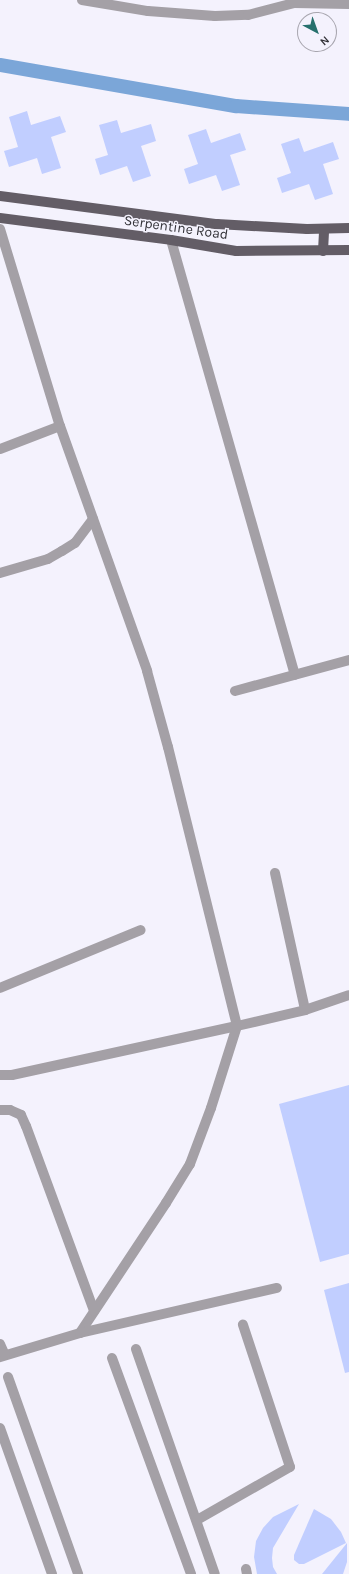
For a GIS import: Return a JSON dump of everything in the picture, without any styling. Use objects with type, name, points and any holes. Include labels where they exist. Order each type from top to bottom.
[{"type":"main road","points":[[0,196],[217,224],[324,229],[349,228]]},
{"type":"main road","name":"Serpentine Road","points":[[0,218],[171,240],[236,251],[349,250]]},
{"type":"main road","points":[[323,251],[324,229]]},
{"type":"street","points":[[82,0],[148,11],[215,16],[248,15],[294,2],[349,4]]},
{"type":"street","points":[[0,229],[60,426],[147,671],[168,747],[237,1026],[211,1108],[190,1164],[80,1333]]},
{"type":"street","points":[[171,240],[295,675]]},
{"type":"street","points":[[0,449],[60,426]]},
{"type":"street","points":[[0,573],[48,559],[62,551],[74,543],[93,519]]},
{"type":"street","points":[[235,691],[349,660]]},
{"type":"street","points":[[275,873],[305,1010]]},
{"type":"street","points":[[0,988],[141,930]]},
{"type":"street","points":[[0,1075],[12,1075],[237,1026],[305,1010],[349,995]]},
{"type":"street","points":[[0,1110],[10,1110],[21,1116],[26,1126],[94,1311]]},
{"type":"street","points":[[0,1344],[2,1356],[80,1333],[277,1288]]},
{"type":"street","points":[[197,1520],[290,1467],[243,1325]]},
{"type":"street","points":[[136,1349],[215,1574]]},
{"type":"street","points":[[112,1358],[191,1574]]},
{"type":"street","points":[[8,1377],[78,1574]]},
{"type":"street","points":[[0,1428],[52,1574]]},
{"type":"building","points":[[27,111],[31,125],[60,116],[66,132],[51,137],[61,168],[42,174],[37,158],[9,167],[4,151],[18,147],[9,117]]},
{"type":"building","points":[[117,120],[121,133],[151,124],[156,141],[141,146],[151,176],[133,182],[127,166],[100,175],[95,159],[108,155],[99,125]]},
{"type":"building","points":[[206,129],[211,143],[240,133],[246,150],[230,155],[240,185],[222,191],[216,175],[189,184],[184,169],[198,164],[188,135]]},
{"type":"building","points":[[299,138],[304,152],[333,142],[339,159],[323,164],[333,194],[315,200],[309,184],[282,193],[277,178],[291,173],[281,144]]},
{"type":"building","points":[[349,1085],[349,1254],[320,1262],[279,1104]]},
{"type":"building","points":[[349,1283],[349,1372],[345,1373],[324,1290]]},
{"type":"building","points":[[299,1504],[273,1548],[273,1567],[277,1574],[257,1574],[254,1557],[256,1541],[263,1528],[273,1517]]},
{"type":"building","points":[[314,1509],[331,1519],[341,1532],[346,1543],[304,1564],[299,1564],[294,1560],[294,1555]]},
{"type":"building","points":[[347,1543],[347,1562],[343,1574],[322,1574]]},
{"type":"waterway","points":[[0,65],[236,106],[349,114]]}]
